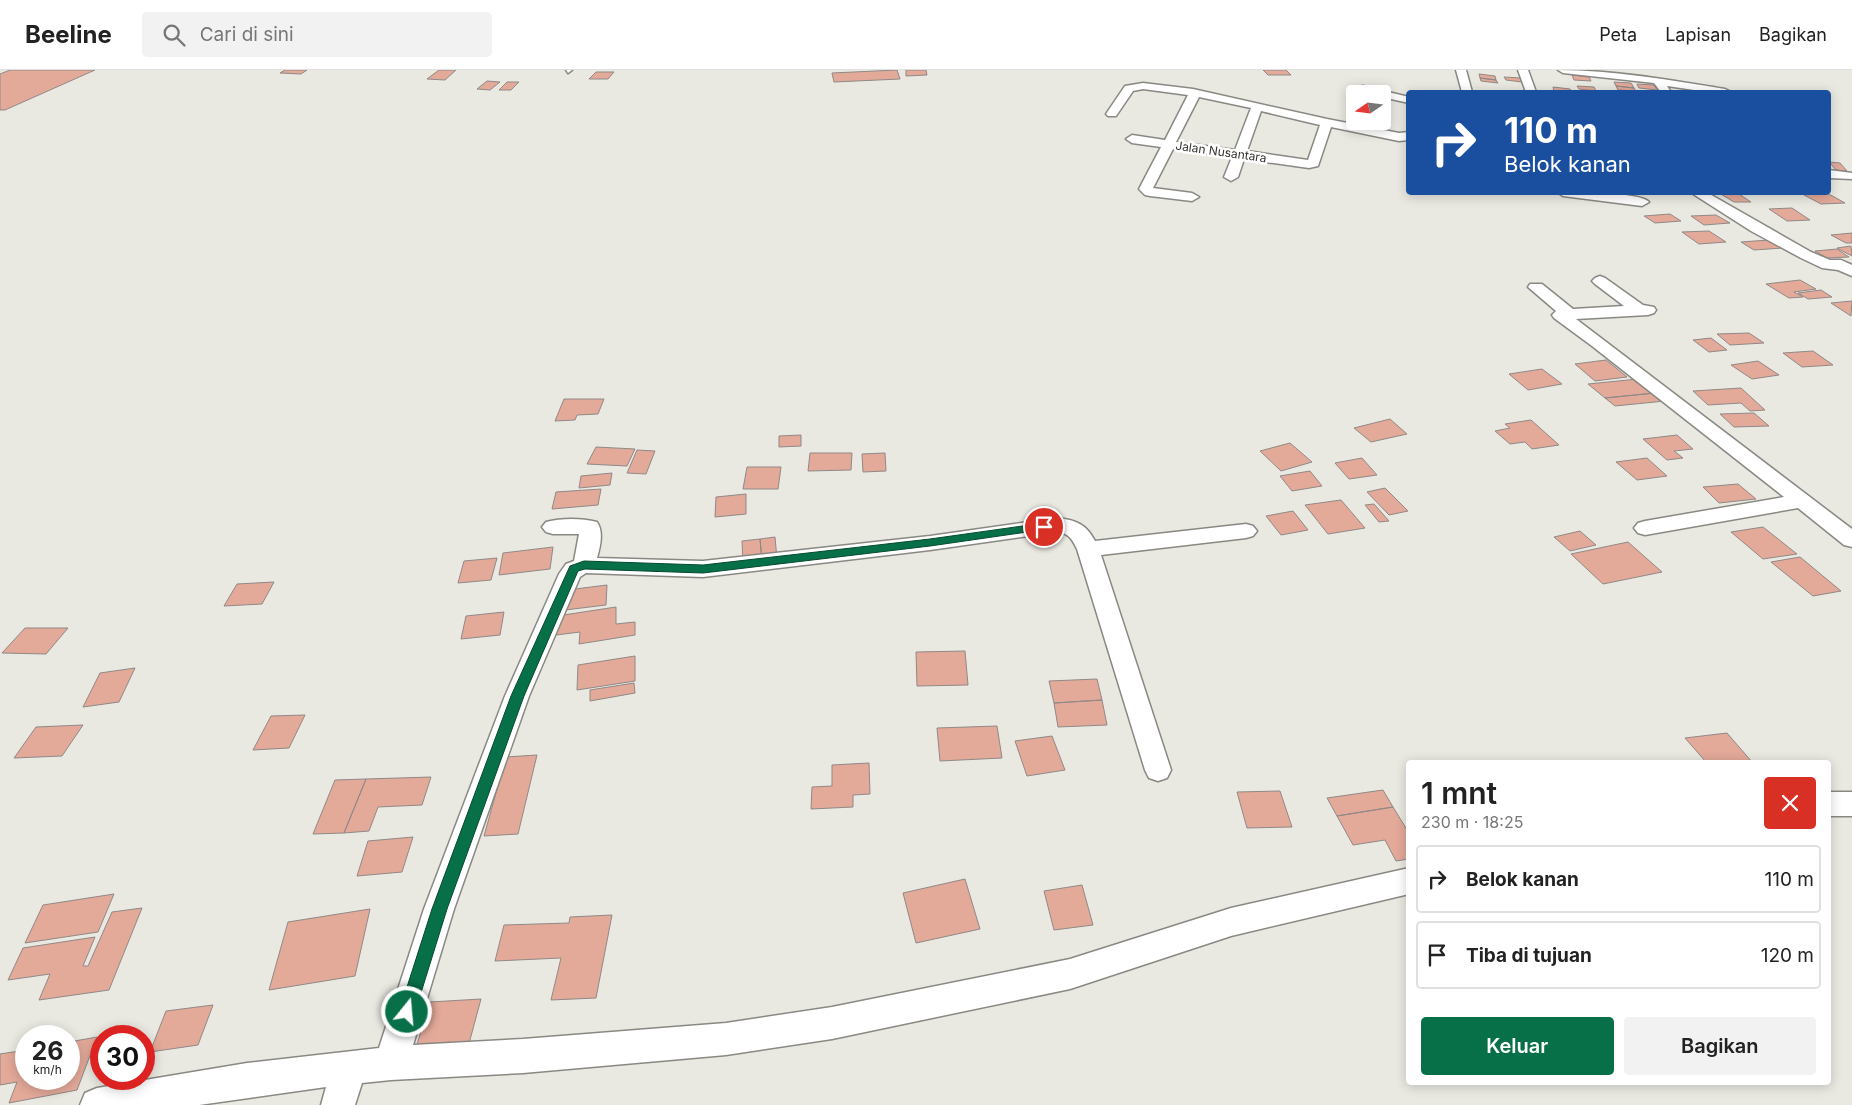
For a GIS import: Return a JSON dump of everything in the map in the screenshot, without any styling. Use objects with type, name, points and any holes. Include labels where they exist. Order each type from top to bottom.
[{"type":"street","points":[[1461,70],[1466,90]]},
{"type":"street","points":[[1523,70],[1530,90]]},
{"type":"street","points":[[1563,70],[1658,81],[1713,90]]},
{"type":"street","points":[[1658,81],[1669,70]]},
{"type":"street","points":[[1591,73],[1597,86]]},
{"type":"street","points":[[1658,81],[1665,90]]},
{"type":"street","points":[[1112,114],[1131,86],[1141,85],[1195,93],[1401,140]]},
{"type":"street","points":[[1192,198],[1150,192],[1146,189],[1167,144],[1195,93]]},
{"type":"street","points":[[1391,96],[1406,99]]},
{"type":"street","points":[[1231,177],[1257,107]]},
{"type":"street","name":"Jalan Nusantara","points":[[1132,139],[1310,164],[1313,163],[1327,124]]},
{"type":"street","points":[[1831,174],[1849,176]]},
{"type":"street","points":[[1587,195],[1642,202]]},
{"type":"street","points":[[1701,195],[1806,255],[1827,264],[1848,267]]},
{"type":"street","points":[[1600,282],[1643,310],[1560,315],[1598,342],[1852,540]]},
{"type":"street","points":[[1536,287],[1570,314]]},
{"type":"street","points":[[1645,528],[1802,502]]},
{"type":"street","points":[[391,1063],[439,909],[517,696],[570,574],[574,569],[584,565],[696,570],[930,543],[1058,525],[1072,526],[1080,532],[1088,549],[1158,770]]},
{"type":"street","points":[[553,527],[590,527],[589,546],[584,565]]},
{"type":"street","points":[[1088,549],[1246,531]]},
{"type":"street","points":[[1831,804],[1852,804]]},
{"type":"street","points":[[97,1105],[247,1080],[391,1063],[523,1056],[726,1039],[832,1023],[1070,974],[1231,922],[1406,882]]},
{"type":"street","points":[[338,1105],[349,1068]]},
{"type":"building","points":[[10,70],[95,70],[5,110],[0,110],[0,74]]},
{"type":"building","points":[[285,70],[307,70],[301,74],[280,73]]},
{"type":"building","points":[[439,70],[456,70],[445,80],[427,79]]},
{"type":"building","points":[[897,70],[900,79],[834,82],[832,73]]},
{"type":"building","points":[[906,70],[926,70],[927,75],[906,76]]},
{"type":"building","points":[[1263,70],[1286,70],[1291,75],[1268,75]]},
{"type":"building","points":[[596,72],[614,72],[608,79],[589,79]]},
{"type":"building","points":[[1479,74],[1495,76],[1496,80],[1480,78]]},
{"type":"building","points":[[1572,75],[1589,77],[1591,81],[1574,80]]},
{"type":"building","points":[[1504,77],[1521,78],[1522,82],[1506,80]]},
{"type":"building","points":[[1480,78],[1496,80],[1498,83],[1481,81]]},
{"type":"building","points":[[487,81],[500,82],[490,90],[477,89]]},
{"type":"building","points":[[507,82],[519,82],[511,90],[499,90]]},
{"type":"building","points":[[1614,82],[1631,83],[1634,88],[1616,86]]},
{"type":"building","points":[[1637,84],[1654,85],[1657,90],[1639,88]]},
{"type":"building","points":[[1577,86],[1594,87],[1596,90],[1588,90],[1579,89]]},
{"type":"building","points":[[1616,86],[1634,88],[1635,90],[1618,90]]},
{"type":"building","points":[[1553,87],[1571,90],[1554,90]]},
{"type":"building","points":[[1831,162],[1840,163],[1847,171],[1836,170]]},
{"type":"building","points":[[1722,195],[1740,195],[1751,202],[1734,202]]},
{"type":"building","points":[[1804,195],[1831,195],[1845,203],[1821,204]]},
{"type":"building","points":[[1792,208],[1810,220],[1787,221],[1769,209]]},
{"type":"building","points":[[1670,214],[1681,221],[1655,223],[1644,216]]},
{"type":"building","points":[[1716,215],[1730,223],[1704,225],[1691,216]]},
{"type":"building","points":[[1709,231],[1726,242],[1699,244],[1682,232]]},
{"type":"building","points":[[1852,233],[1852,243],[1846,243],[1831,235]]},
{"type":"building","points":[[1769,240],[1783,248],[1754,250],[1741,242]]},
{"type":"building","points":[[1851,246],[1852,256],[1837,248]]},
{"type":"building","points":[[1837,249],[1849,257],[1827,258],[1815,251]]},
{"type":"building","points":[[1800,280],[1816,289],[1794,292],[1803,297],[1789,298],[1766,284]]},
{"type":"building","points":[[1821,290],[1832,297],[1808,299],[1798,293]]},
{"type":"building","points":[[1852,301],[1851,316],[1831,303]]},
{"type":"building","points":[[1749,333],[1764,343],[1730,345],[1717,334]]},
{"type":"building","points":[[1711,338],[1727,350],[1709,352],[1693,340]]},
{"type":"building","points":[[1813,351],[1833,365],[1802,367],[1783,353]]},
{"type":"building","points":[[1606,360],[1627,377],[1595,381],[1575,364]]},
{"type":"building","points":[[1758,361],[1779,375],[1752,379],[1731,365]]},
{"type":"building","points":[[1542,369],[1562,384],[1528,390],[1509,374]]},
{"type":"building","points":[[1638,379],[1655,393],[1605,398],[1588,384]]},
{"type":"building","points":[[1741,388],[1765,410],[1750,411],[1741,403],[1708,405],[1693,391]]},
{"type":"building","points":[[1655,393],[1665,401],[1615,406],[1605,398]]},
{"type":"building","points":[[564,399],[604,399],[598,414],[577,415],[575,420],[555,421]]},
{"type":"building","points":[[1754,413],[1769,426],[1734,427],[1720,414]]},
{"type":"building","points":[[1390,419],[1407,434],[1371,442],[1354,428]]},
{"type":"building","points":[[1531,420],[1559,445],[1532,449],[1525,442],[1510,444],[1495,431],[1510,428],[1505,424]]},
{"type":"building","points":[[801,435],[801,446],[779,447],[779,436]]},
{"type":"building","points":[[1677,435],[1693,449],[1674,451],[1683,458],[1667,460],[1643,439]]},
{"type":"building","points":[[1290,443],[1312,462],[1281,471],[1260,451]]},
{"type":"building","points":[[596,447],[635,449],[627,466],[587,464]]},
{"type":"building","points":[[637,450],[655,451],[646,474],[627,473]]},
{"type":"building","points":[[810,453],[852,453],[851,470],[808,471]]},
{"type":"building","points":[[885,453],[886,471],[863,472],[862,454]]},
{"type":"building","points":[[1362,458],[1377,475],[1349,479],[1335,463]]},
{"type":"building","points":[[1647,458],[1667,476],[1637,480],[1616,462]]},
{"type":"building","points":[[747,467],[781,467],[778,489],[743,489]]},
{"type":"building","points":[[1310,471],[1322,486],[1292,491],[1280,476]]},
{"type":"building","points":[[612,473],[610,485],[579,488],[581,476]]},
{"type":"building","points":[[1738,484],[1756,499],[1719,503],[1703,487]]},
{"type":"building","points":[[1385,488],[1408,511],[1389,515],[1367,492]]},
{"type":"building","points":[[601,489],[598,505],[552,509],[556,492]]},
{"type":"building","points":[[746,494],[746,514],[715,517],[716,497]]},
{"type":"building","points":[[1341,500],[1365,528],[1328,534],[1305,505]]},
{"type":"building","points":[[1374,504],[1389,521],[1379,522],[1365,505]]},
{"type":"building","points":[[1293,511],[1308,530],[1281,535],[1266,516]]},
{"type":"building","points":[[1763,527],[1797,554],[1763,559],[1731,532]]},
{"type":"building","points":[[1580,531],[1596,545],[1570,551],[1554,537]]},
{"type":"building","points":[[775,537],[777,559],[762,561],[760,539]]},
{"type":"building","points":[[760,539],[762,561],[743,563],[742,541]]},
{"type":"building","points":[[1628,542],[1662,572],[1603,584],[1571,554]]},
{"type":"building","points":[[553,547],[550,569],[499,575],[503,553]]},
{"type":"building","points":[[1800,557],[1841,591],[1813,596],[1771,562]]},
{"type":"building","points":[[497,558],[491,580],[458,583],[464,561]]},
{"type":"building","points":[[274,582],[262,604],[224,606],[237,584]]},
{"type":"building","points":[[607,585],[606,605],[565,610],[567,590]]},
{"type":"building","points":[[616,607],[616,624],[635,622],[635,635],[579,644],[580,632],[556,635],[557,616]]},
{"type":"building","points":[[504,612],[500,635],[461,639],[466,616]]},
{"type":"building","points":[[25,628],[68,628],[46,654],[2,653]]},
{"type":"building","points":[[965,651],[968,685],[917,686],[916,652]]},
{"type":"building","points":[[635,656],[635,681],[577,690],[578,665]]},
{"type":"building","points":[[135,668],[119,702],[83,707],[100,673]]},
{"type":"building","points":[[1097,679],[1102,700],[1054,703],[1049,681]]},
{"type":"building","points":[[634,683],[635,693],[590,701],[590,690]]},
{"type":"building","points":[[1102,700],[1107,725],[1058,727],[1054,703]]},
{"type":"building","points":[[305,715],[289,748],[253,750],[271,716]]},
{"type":"building","points":[[83,725],[62,756],[14,758],[36,727]]},
{"type":"building","points":[[997,726],[1002,758],[940,761],[937,728]]},
{"type":"building","points":[[1727,733],[1750,760],[1704,760],[1685,738]]},
{"type":"building","points":[[1052,736],[1065,770],[1027,776],[1015,741]]},
{"type":"building","points":[[537,755],[518,834],[484,836],[506,757]]},
{"type":"building","points":[[869,763],[870,794],[853,795],[853,807],[811,809],[812,787],[832,786],[832,765]]},
{"type":"building","points":[[431,777],[422,805],[378,807],[369,831],[344,833],[366,779]]},
{"type":"building","points":[[366,779],[344,833],[313,834],[335,780]]},
{"type":"building","points":[[1383,790],[1393,807],[1337,816],[1327,798]]},
{"type":"building","points":[[1280,791],[1292,827],[1247,828],[1237,792]]},
{"type":"building","points":[[1393,807],[1406,828],[1406,859],[1396,861],[1385,840],[1353,845],[1337,816]]},
{"type":"building","points":[[413,837],[402,872],[357,876],[368,841]]},
{"type":"building","points":[[965,879],[980,929],[916,943],[903,893]]},
{"type":"building","points":[[1082,885],[1093,925],[1054,930],[1044,891]]},
{"type":"building","points":[[114,894],[98,932],[25,943],[43,905]]},
{"type":"building","points":[[142,908],[109,990],[39,1000],[50,974],[8,980],[23,948],[95,937],[83,966],[88,966],[112,912]]},
{"type":"building","points":[[370,909],[355,976],[269,990],[288,922]]},
{"type":"building","points":[[612,915],[596,998],[551,1000],[561,958],[495,961],[504,925],[569,923],[570,917]]},
{"type":"building","points":[[481,999],[467,1051],[414,1054],[430,1002]]},
{"type":"building","points":[[213,1005],[198,1045],[155,1051],[155,1039],[166,1011]]},
{"type":"building","points":[[90,1038],[90,1056],[80,1082],[80,1040]]},
{"type":"building","points":[[15,1052],[15,1082],[0,1085],[0,1054]]},
{"type":"building","points":[[15,1087],[15,1090],[77,1090],[9,1103]]},
{"type":"route","points":[[407,1012],[439,909],[517,696],[570,574],[574,569],[584,565],[696,570],[930,543],[1044,527]]}]
